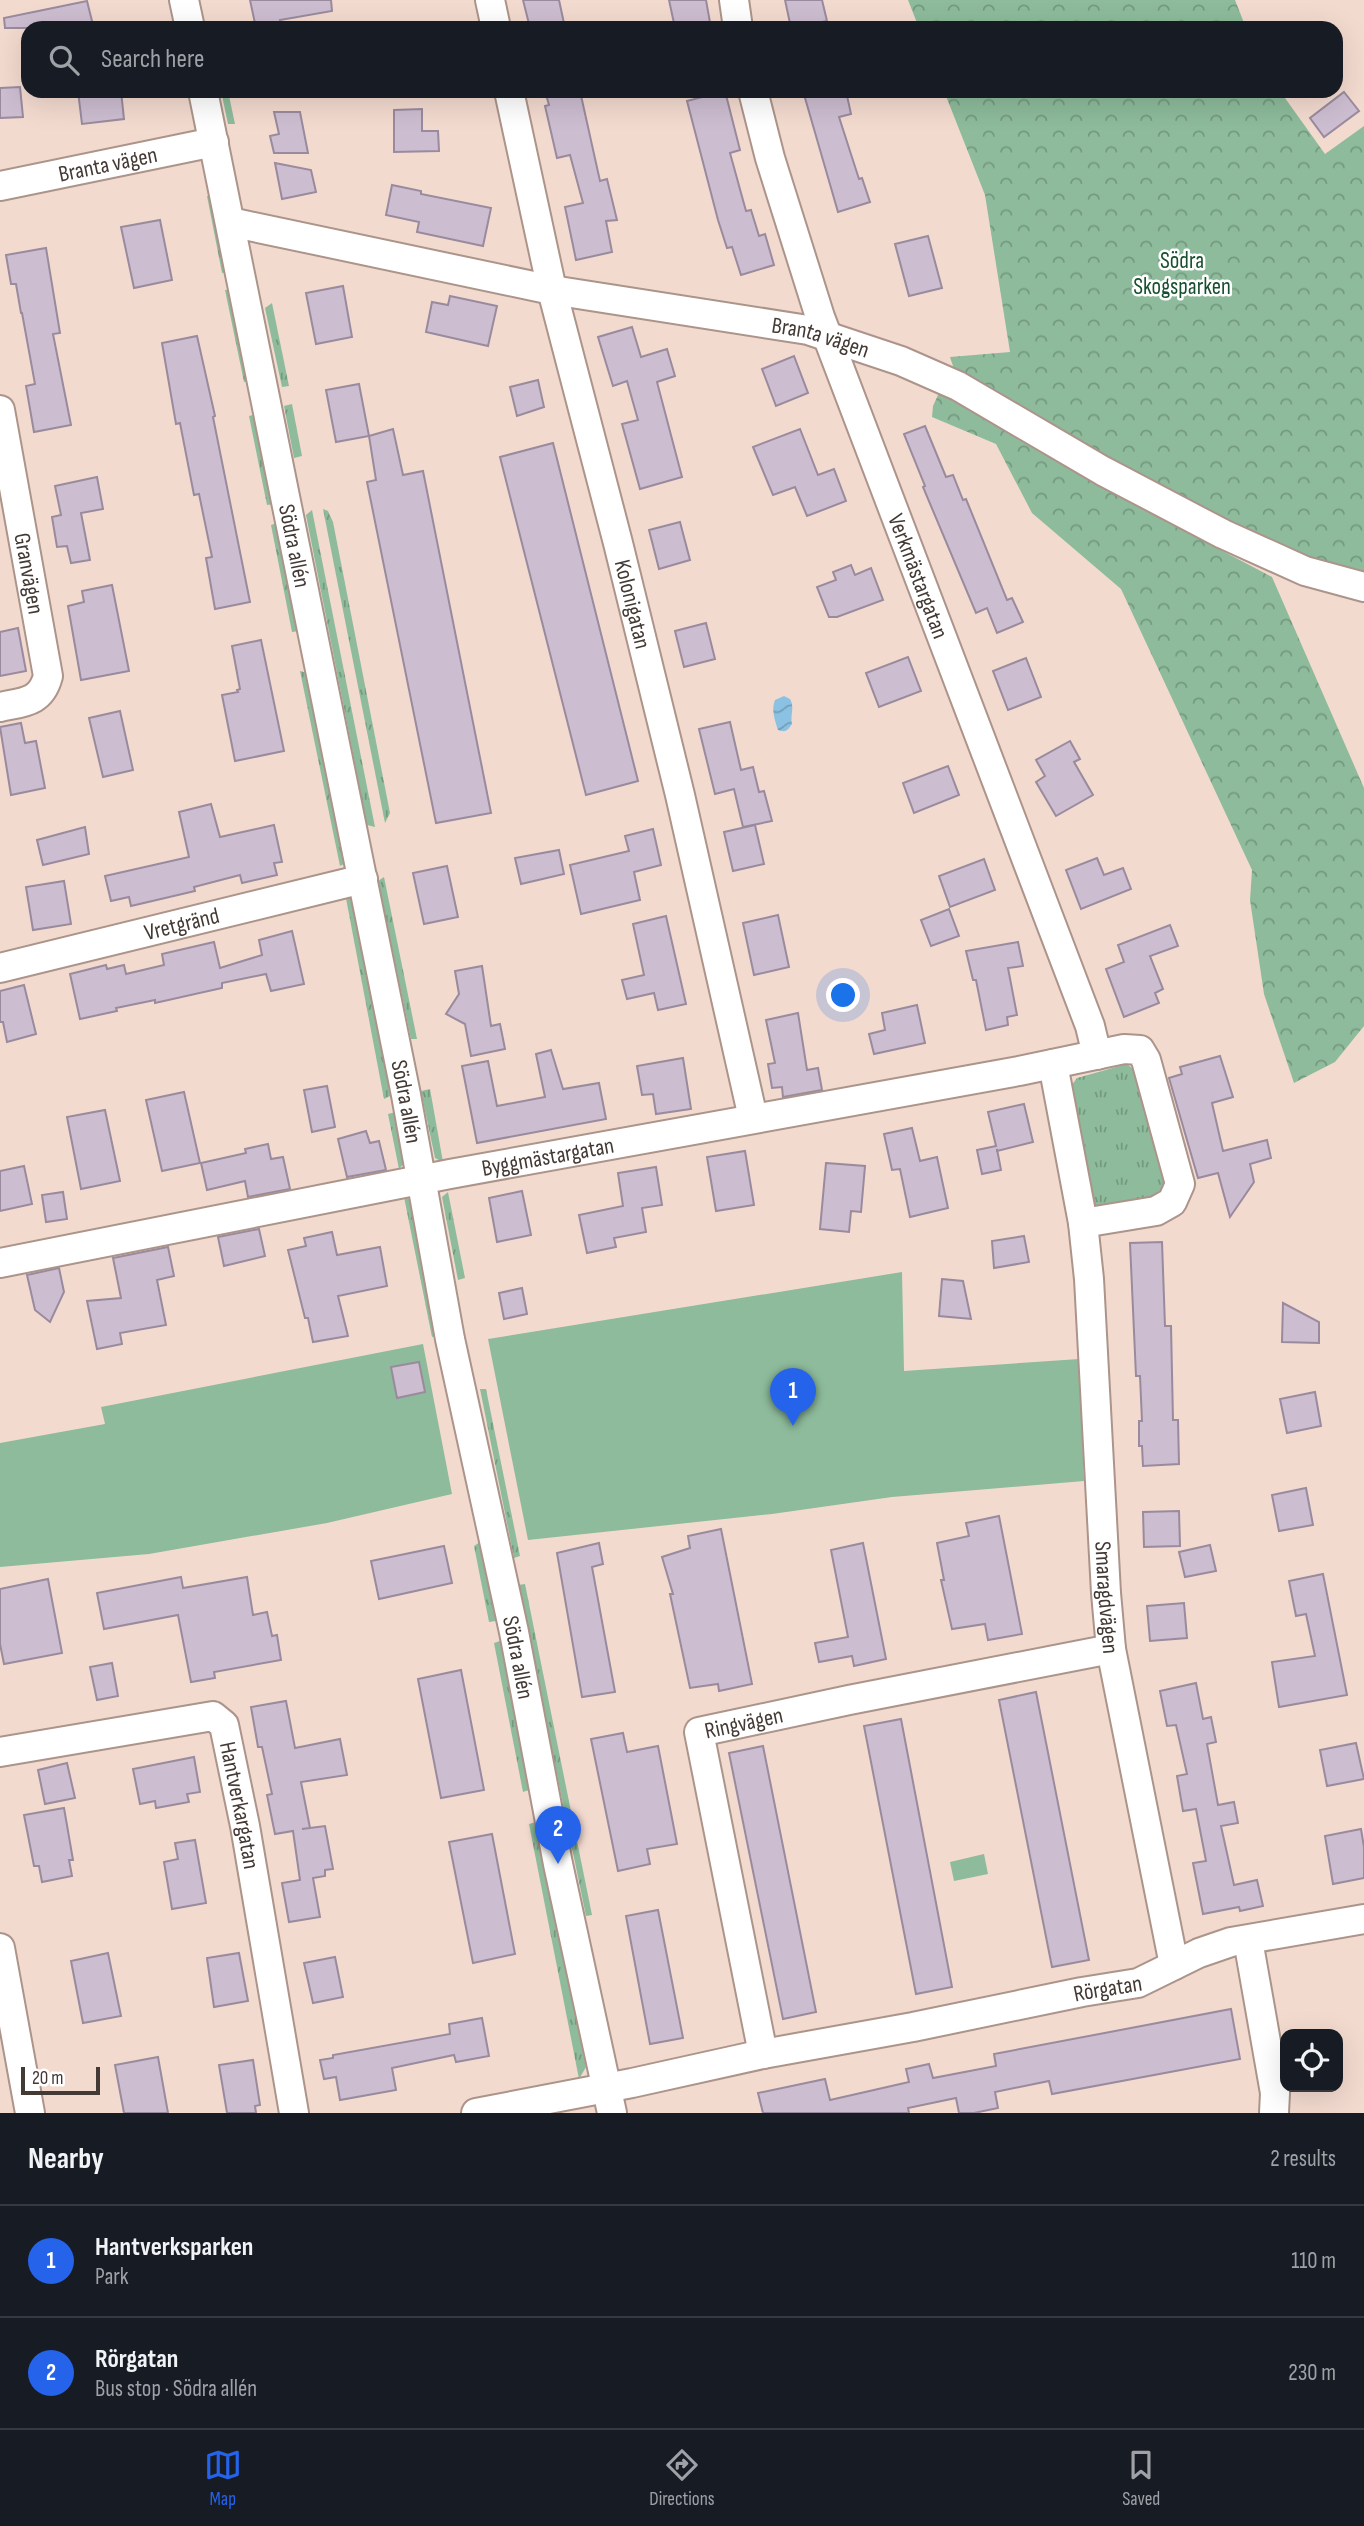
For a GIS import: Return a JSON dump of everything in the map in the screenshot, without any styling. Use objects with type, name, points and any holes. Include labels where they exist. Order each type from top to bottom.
[{"type":"street","points":[[184,0],[188,21]]},
{"type":"street","points":[[490,0],[494,21]]},
{"type":"street","points":[[734,0],[737,21]]},
{"type":"street","name":"Södra allén","points":[[205,98],[363,879],[450,1339],[514,1632],[558,1864],[609,2100]]},
{"type":"street","name":"Kolonigatan","points":[[511,98],[552,290],[676,782],[753,1118]]},
{"type":"street","name":"Verkmästargatan","points":[[755,98],[770,158],[828,338],[1090,1026],[1097,1055]]},
{"type":"street","name":"Branta vägen","points":[[0,186],[214,142]]},
{"type":"street","name":"Branta vägen","points":[[230,222],[552,290],[808,330],[901,361],[958,386],[1103,471],[1223,534],[1305,571],[1364,587]]},
{"type":"street","name":"Granvägen","points":[[0,410],[48,677],[45,688],[36,697],[0,707]]},
{"type":"street","name":"Vretgränd","points":[[0,968],[363,879]]},
{"type":"street","points":[[1083,1223],[1156,1211],[1172,1202],[1180,1184],[1146,1060],[1140,1050],[1124,1049],[1097,1055]]},
{"type":"street","name":"Byggmästargatan","points":[[0,1263],[753,1118],[1097,1055]]},
{"type":"street","name":"Smaragdvägen","points":[[1053,1064],[1083,1223],[1089,1279],[1111,1649],[1174,1965]]},
{"type":"street","name":"Ringvägen","points":[[763,2054],[699,1732],[1111,1649]]},
{"type":"street","name":"Hantverkargatan","points":[[0,1752],[213,1716],[224,1725],[294,2113]]},
{"type":"street","name":"Rörgatan","points":[[476,2113],[609,2100],[763,2054],[914,2028],[1082,1992],[1138,1983],[1231,1942],[1364,1919]]},
{"type":"street","points":[[1248,1940],[1275,2093],[1275,2113]]},
{"type":"street","points":[[1,1956],[30,2113]]},
{"type":"green space","points":[[908,0],[1235,0],[1243,21],[916,21]]},
{"type":"green space","points":[[222,98],[229,98],[235,124],[228,124]]},
{"type":"green space","name":"Södra Skogsparken","points":[[947,98],[1285,98],[1325,154],[1364,126],[1364,573],[1311,559],[1257,538],[1124,469],[956,375],[950,357],[1010,352],[985,195]]},
{"type":"green space","points":[[213,195],[229,272],[222,273],[207,196]]},
{"type":"green space","points":[[232,289],[250,381],[244,382],[225,290]]},
{"type":"green space","points":[[272,303],[289,386],[282,387],[265,308]]},
{"type":"green space","points":[[938,395],[949,395],[1122,498],[1272,577],[1364,788],[1364,1026],[1335,1062],[1294,1083],[1264,994],[1250,900],[1252,870],[1121,589],[1032,513],[996,444],[932,417]]},
{"type":"green space","points":[[292,404],[302,456],[294,458],[284,406]]},
{"type":"green space","points":[[257,414],[274,504],[267,505],[249,416]]},
{"type":"green space","points":[[323,509],[328,511],[333,522],[390,813],[385,823]]},
{"type":"green space","points":[[312,510],[375,827],[367,825],[306,515]]},
{"type":"green space","points":[[277,523],[300,631],[292,632],[271,525]]},
{"type":"green space","points":[[300,671],[307,673],[346,863],[340,866]]},
{"type":"green space","points":[[384,877],[417,1039],[411,1039],[378,881]]},
{"type":"green space","points":[[345,893],[351,895],[392,1095],[384,1099]]},
{"type":"green space","points":[[1127,1064],[1137,1072],[1169,1186],[1165,1197],[1102,1210],[1094,1204],[1070,1097],[1071,1086],[1077,1078]]},
{"type":"green space","points":[[430,1089],[443,1162],[435,1158],[421,1091]]},
{"type":"green space","points":[[396,1112],[407,1160],[399,1169],[388,1114]]},
{"type":"green space","points":[[448,1192],[465,1278],[458,1280],[442,1197]]},
{"type":"green space","points":[[404,1197],[413,1200],[440,1335],[432,1337]]},
{"type":"green space","points":[[902,1272],[904,1371],[1079,1359],[1084,1481],[892,1497],[772,1514],[528,1540],[488,1339]]},
{"type":"green space","points":[[423,1344],[452,1494],[327,1523],[149,1554],[0,1567],[0,1443],[105,1424],[101,1407]]},
{"type":"green space","points":[[480,1389],[486,1389],[520,1556],[514,1558]]},
{"type":"green space","points":[[480,1542],[496,1621],[489,1622],[474,1546]]},
{"type":"green space","points":[[525,1584],[592,1915],[586,1916],[518,1585]]},
{"type":"green space","points":[[500,1641],[529,1790],[523,1792],[494,1643]]},
{"type":"green space","points":[[536,1822],[586,2067],[579,2079],[529,1824]]},
{"type":"green space","points":[[984,1854],[988,1874],[954,1881],[950,1862]]},
{"type":"water","points":[[784,696],[791,702],[792,724],[783,731],[778,730],[773,707],[775,700]]},
{"type":"building","points":[[250,0],[331,0],[332,11],[280,21],[254,21]]},
{"type":"building","points":[[523,0],[559,0],[564,21],[528,21]]},
{"type":"building","points":[[669,0],[706,0],[710,21],[674,21]]},
{"type":"building","points":[[785,0],[822,0],[827,21],[790,21]]},
{"type":"building","points":[[87,1],[92,21],[21,21],[21,28],[5,28],[4,18]]},
{"type":"building","points":[[20,87],[23,117],[0,118],[0,88]]},
{"type":"building","points":[[1343,93],[1359,111],[1324,137],[1310,118],[1336,98],[1343,98]]},
{"type":"building","points":[[79,98],[122,98],[124,119],[82,124]]},
{"type":"building","points":[[547,98],[582,98],[600,181],[607,179],[617,220],[606,221],[612,252],[576,260],[565,207],[583,203],[570,155],[557,158],[545,106],[549,105]]},
{"type":"building","points":[[698,98],[727,98],[740,150],[730,153],[746,211],[751,210],[759,236],[765,234],[774,265],[741,275],[732,247],[727,248],[718,220],[687,101]]},
{"type":"building","points":[[805,98],[848,98],[851,114],[839,117],[859,179],[862,178],[870,202],[838,212]]},
{"type":"building","points":[[422,109],[422,131],[438,131],[439,151],[394,152],[394,110]]},
{"type":"building","points":[[274,112],[300,112],[308,153],[274,153],[270,136],[279,134]]},
{"type":"building","points":[[275,163],[311,170],[316,192],[282,199]]},
{"type":"building","points":[[392,185],[421,191],[421,194],[491,208],[483,246],[417,232],[419,222],[386,215]]},
{"type":"building","points":[[160,220],[172,280],[134,288],[121,227]]},
{"type":"building","points":[[928,236],[942,288],[909,296],[895,244]]},
{"type":"building","points":[[46,248],[60,333],[53,334],[71,425],[34,432],[26,386],[35,384],[16,284],[11,284],[6,255]]},
{"type":"building","points":[[343,286],[352,337],[316,344],[306,293]]},
{"type":"building","points":[[450,296],[497,306],[488,346],[426,332],[432,302],[448,305]]},
{"type":"building","points":[[632,327],[641,357],[667,349],[675,376],[657,382],[682,477],[640,489],[622,424],[638,420],[627,381],[613,386],[598,337]]},
{"type":"building","points":[[197,336],[250,602],[215,609],[206,558],[212,557],[199,494],[194,495],[180,423],[176,424],[162,343]]},
{"type":"building","points":[[794,356],[808,393],[776,406],[762,369]]},
{"type":"building","points":[[538,380],[544,407],[517,416],[510,387]]},
{"type":"building","points":[[359,384],[369,436],[336,442],[326,390]]},
{"type":"building","points":[[925,426],[946,477],[953,475],[963,500],[966,499],[1007,600],[1012,598],[1023,622],[997,633],[987,608],[976,613],[923,487],[925,486],[904,434]]},
{"type":"building","points":[[393,429],[403,475],[423,471],[491,813],[436,823],[367,482],[376,480],[369,436]]},
{"type":"building","points":[[800,429],[818,475],[834,469],[846,501],[807,516],[795,487],[773,495],[753,447]]},
{"type":"building","points":[[553,443],[638,781],[586,795],[500,457]]},
{"type":"building","points":[[97,477],[103,509],[81,513],[90,560],[71,563],[67,546],[57,547],[52,517],[61,515],[55,486]]},
{"type":"building","points":[[680,522],[690,560],[659,569],[649,530]]},
{"type":"building","points":[[851,565],[855,575],[871,568],[883,600],[837,617],[829,617],[817,587],[836,580],[833,572]]},
{"type":"building","points":[[112,585],[129,671],[81,680],[68,606],[84,602],[82,591]]},
{"type":"building","points":[[706,623],[715,659],[684,667],[675,631]]},
{"type":"building","points":[[18,628],[26,671],[0,676],[0,632]]},
{"type":"building","points":[[261,640],[284,751],[235,761],[222,695],[238,692],[240,689],[232,646]]},
{"type":"building","points":[[908,657],[921,691],[879,707],[866,673]]},
{"type":"building","points":[[1026,658],[1041,697],[1008,710],[993,671]]},
{"type":"building","points":[[120,711],[133,770],[103,777],[89,718]]},
{"type":"building","points":[[730,722],[741,770],[753,767],[759,792],[764,791],[772,821],[743,827],[734,789],[715,794],[699,729]]},
{"type":"building","points":[[21,723],[25,743],[36,741],[45,788],[11,795],[0,727]]},
{"type":"building","points":[[1070,741],[1080,759],[1074,762],[1093,795],[1056,816],[1036,782],[1045,776],[1036,760]]},
{"type":"building","points":[[948,766],[959,795],[914,813],[903,783]]},
{"type":"building","points":[[211,804],[220,837],[274,825],[282,862],[274,863],[277,875],[242,883],[240,875],[194,887],[195,891],[131,906],[129,897],[111,901],[105,876],[189,857],[179,812]]},
{"type":"building","points":[[755,825],[764,864],[733,871],[724,832]]},
{"type":"building","points":[[85,827],[89,854],[43,865],[37,840]]},
{"type":"building","points":[[653,829],[661,865],[634,872],[640,900],[581,914],[570,865],[629,851],[625,836]]},
{"type":"building","points":[[559,850],[564,874],[521,884],[515,858]]},
{"type":"building","points":[[1097,858],[1104,875],[1123,868],[1131,889],[1081,909],[1066,870]]},
{"type":"building","points":[[984,859],[995,890],[950,907],[939,876]]},
{"type":"building","points":[[447,866],[458,917],[424,924],[413,873]]},
{"type":"building","points":[[64,881],[71,924],[33,930],[26,887]]},
{"type":"building","points":[[949,909],[959,936],[931,946],[921,920]]},
{"type":"building","points":[[778,915],[789,967],[754,975],[743,923]]},
{"type":"building","points":[[666,916],[686,1004],[658,1010],[654,993],[627,999],[622,980],[644,975],[633,924]]},
{"type":"building","points":[[1170,925],[1178,946],[1150,956],[1163,989],[1155,993],[1159,1003],[1124,1017],[1106,969],[1124,962],[1118,945]]},
{"type":"building","points":[[292,931],[304,984],[271,991],[266,974],[222,983],[222,988],[155,1003],[155,1000],[116,1008],[117,1011],[80,1019],[70,974],[106,965],[107,969],[124,965],[126,974],[164,965],[162,954],[214,942],[220,968],[262,955],[259,940]]},
{"type":"building","points":[[1018,942],[1023,966],[1008,968],[1017,1015],[1007,1017],[1008,1025],[986,1030],[976,980],[973,980],[966,951]]},
{"type":"building","points":[[482,966],[491,1026],[500,1024],[505,1049],[471,1056],[465,1024],[446,1014],[459,994],[455,971]]},
{"type":"building","points":[[24,985],[36,1034],[7,1042],[3,1022],[0,1022],[0,991]]},
{"type":"building","points":[[917,1005],[925,1043],[874,1054],[869,1034],[885,1030],[882,1013]]},
{"type":"building","points":[[798,1013],[807,1070],[818,1068],[822,1090],[783,1097],[782,1087],[772,1088],[768,1064],[775,1063],[766,1020]]},
{"type":"building","points":[[551,1050],[563,1089],[599,1083],[606,1119],[477,1143],[462,1066],[488,1061],[497,1106],[545,1097],[536,1054]]},
{"type":"building","points":[[1220,1056],[1233,1097],[1212,1103],[1223,1151],[1267,1140],[1271,1158],[1250,1164],[1254,1182],[1230,1217],[1218,1173],[1198,1178],[1169,1078],[1182,1074],[1180,1067]]},
{"type":"building","points":[[683,1058],[691,1109],[656,1114],[653,1094],[642,1095],[637,1066]]},
{"type":"building","points":[[327,1086],[335,1127],[312,1132],[304,1090]]},
{"type":"building","points":[[184,1092],[200,1163],[162,1171],[146,1100]]},
{"type":"building","points":[[1024,1104],[1033,1142],[997,1151],[1001,1170],[982,1174],[977,1150],[996,1146],[988,1112]]},
{"type":"building","points":[[105,1110],[120,1181],[81,1189],[67,1117]]},
{"type":"building","points":[[912,1128],[920,1161],[937,1157],[948,1208],[910,1217],[900,1169],[892,1170],[884,1134]]},
{"type":"building","points":[[366,1131],[370,1143],[379,1141],[386,1170],[347,1177],[338,1139]]},
{"type":"building","points":[[268,1144],[271,1159],[283,1157],[290,1189],[248,1197],[245,1181],[207,1190],[201,1163],[246,1153],[245,1149]]},
{"type":"building","points":[[745,1151],[754,1205],[716,1211],[707,1157]]},
{"type":"building","points":[[826,1163],[865,1166],[861,1212],[851,1211],[849,1232],[820,1229]]},
{"type":"building","points":[[24,1166],[32,1204],[0,1211],[0,1171]]},
{"type":"building","points":[[656,1167],[662,1205],[642,1208],[646,1232],[614,1238],[616,1247],[587,1253],[579,1215],[623,1206],[618,1173]]},
{"type":"building","points":[[522,1191],[531,1235],[497,1242],[489,1198]]},
{"type":"building","points":[[63,1192],[67,1219],[46,1222],[42,1195]]},
{"type":"building","points":[[259,1229],[265,1256],[224,1266],[218,1237]]},
{"type":"building","points":[[332,1232],[337,1255],[380,1247],[387,1286],[338,1296],[348,1336],[313,1342],[288,1250],[306,1246],[304,1238]]},
{"type":"building","points":[[1024,1236],[1029,1262],[994,1268],[992,1241]]},
{"type":"building","points":[[1162,1242],[1165,1326],[1171,1326],[1173,1420],[1178,1420],[1179,1464],[1143,1466],[1142,1446],[1139,1446],[1139,1421],[1142,1421],[1140,1376],[1136,1376],[1130,1243]]},
{"type":"building","points":[[168,1247],[174,1276],[157,1280],[166,1325],[120,1333],[122,1344],[97,1349],[87,1301],[121,1298],[113,1258]]},
{"type":"building","points":[[59,1268],[64,1292],[50,1322],[35,1310],[27,1275]]},
{"type":"building","points":[[942,1279],[963,1281],[971,1319],[939,1316]]},
{"type":"building","points":[[522,1288],[527,1314],[504,1319],[499,1293]]},
{"type":"building","points":[[1283,1303],[1319,1322],[1319,1343],[1282,1342]]},
{"type":"building","points":[[419,1362],[425,1392],[397,1398],[391,1367]]},
{"type":"building","points":[[1315,1392],[1321,1426],[1287,1433],[1280,1399]]},
{"type":"building","points":[[1306,1488],[1313,1525],[1279,1531],[1272,1495]]},
{"type":"building","points":[[1179,1511],[1180,1546],[1144,1547],[1143,1512]]},
{"type":"building","points":[[999,1516],[1022,1634],[988,1640],[985,1624],[952,1629],[941,1580],[944,1580],[937,1543],[969,1536],[966,1523]]},
{"type":"building","points":[[721,1529],[752,1684],[719,1691],[718,1684],[690,1688],[670,1594],[673,1594],[662,1557],[690,1548],[688,1536]]},
{"type":"building","points":[[599,1543],[603,1564],[592,1567],[615,1692],[582,1697],[557,1553]]},
{"type":"building","points":[[863,1543],[886,1659],[854,1666],[852,1656],[819,1662],[815,1643],[848,1637],[831,1550]]},
{"type":"building","points":[[1210,1545],[1216,1571],[1185,1577],[1179,1552]]},
{"type":"building","points":[[444,1546],[452,1583],[379,1599],[371,1561]]},
{"type":"building","points":[[1323,1574],[1347,1695],[1279,1707],[1272,1662],[1315,1656],[1306,1614],[1296,1616],[1289,1581]]},
{"type":"building","points":[[181,1577],[183,1588],[247,1577],[253,1615],[267,1612],[272,1636],[277,1635],[281,1660],[214,1672],[215,1678],[191,1682],[178,1615],[104,1629],[97,1593]]},
{"type":"building","points":[[48,1579],[62,1653],[4,1664],[0,1644],[0,1589]]},
{"type":"building","points":[[1184,1603],[1187,1638],[1150,1641],[1147,1606]]},
{"type":"building","points":[[112,1663],[118,1696],[97,1700],[90,1667]]},
{"type":"building","points":[[461,1670],[484,1790],[441,1798],[418,1679]]},
{"type":"building","points":[[1196,1683],[1203,1719],[1211,1717],[1216,1742],[1207,1744],[1218,1805],[1234,1802],[1238,1823],[1221,1826],[1234,1885],[1257,1880],[1263,1906],[1240,1911],[1239,1907],[1203,1914],[1193,1863],[1206,1861],[1196,1809],[1183,1811],[1177,1776],[1187,1774],[1176,1725],[1167,1726],[1160,1691]]},
{"type":"building","points":[[1036,1692],[1089,1960],[1052,1967],[999,1700]]},
{"type":"building","points":[[286,1701],[295,1748],[340,1739],[347,1775],[301,1782],[310,1828],[325,1826],[333,1869],[325,1870],[325,1876],[313,1878],[320,1917],[289,1922],[282,1883],[300,1880],[293,1831],[275,1834],[267,1795],[272,1794],[262,1747],[258,1747],[251,1707]]},
{"type":"building","points":[[901,1719],[952,1987],[916,1994],[864,1726]]},
{"type":"building","points":[[623,1733],[627,1752],[658,1746],[677,1844],[647,1849],[650,1864],[618,1871],[591,1739]]},
{"type":"building","points":[[1356,1743],[1364,1779],[1327,1786],[1320,1750]]},
{"type":"building","points":[[763,1746],[816,2012],[783,2019],[729,1753]]},
{"type":"building","points":[[194,1757],[200,1792],[187,1794],[189,1802],[156,1808],[155,1801],[140,1804],[133,1769]]},
{"type":"building","points":[[67,1763],[75,1798],[45,1804],[38,1770]]},
{"type":"building","points":[[64,1808],[73,1860],[69,1860],[72,1876],[42,1882],[39,1866],[34,1866],[24,1815]]},
{"type":"building","points":[[1361,1829],[1364,1878],[1333,1884],[1325,1836]]},
{"type":"building","points":[[492,1834],[515,1954],[473,1963],[449,1842]]},
{"type":"building","points":[[195,1840],[206,1903],[172,1909],[164,1862],[178,1859],[175,1843]]},
{"type":"building","points":[[658,1910],[683,2038],[650,2044],[626,1916]]},
{"type":"building","points":[[108,1953],[121,2016],[83,2023],[71,1961]]},
{"type":"building","points":[[239,1953],[248,2001],[214,2007],[207,1958]]},
{"type":"building","points":[[335,1957],[343,1997],[313,2003],[304,1963]]},
{"type":"building","points":[[1231,2009],[1240,2059],[1052,2094],[1049,2081],[995,2092],[998,2108],[974,2113],[959,2113],[956,2098],[908,2108],[909,2113],[763,2113],[758,2093],[825,2079],[830,2100],[909,2082],[906,2069],[929,2064],[933,2078],[996,2066],[994,2054]]},
{"type":"building","points":[[482,2018],[489,2056],[456,2062],[454,2055],[392,2068],[396,2090],[340,2100],[336,2077],[324,2079],[320,2060],[333,2058],[333,2055],[450,2034],[449,2024]]},
{"type":"building","points":[[158,2057],[168,2113],[124,2113],[115,2065]]},
{"type":"building","points":[[253,2060],[260,2105],[255,2106],[256,2113],[227,2113],[219,2065]]},
{"type":"place","name":"Hantverksparken","points":[[793,1426]]},
{"type":"place","name":"Rörgatan","points":[[558,1864]]}]
